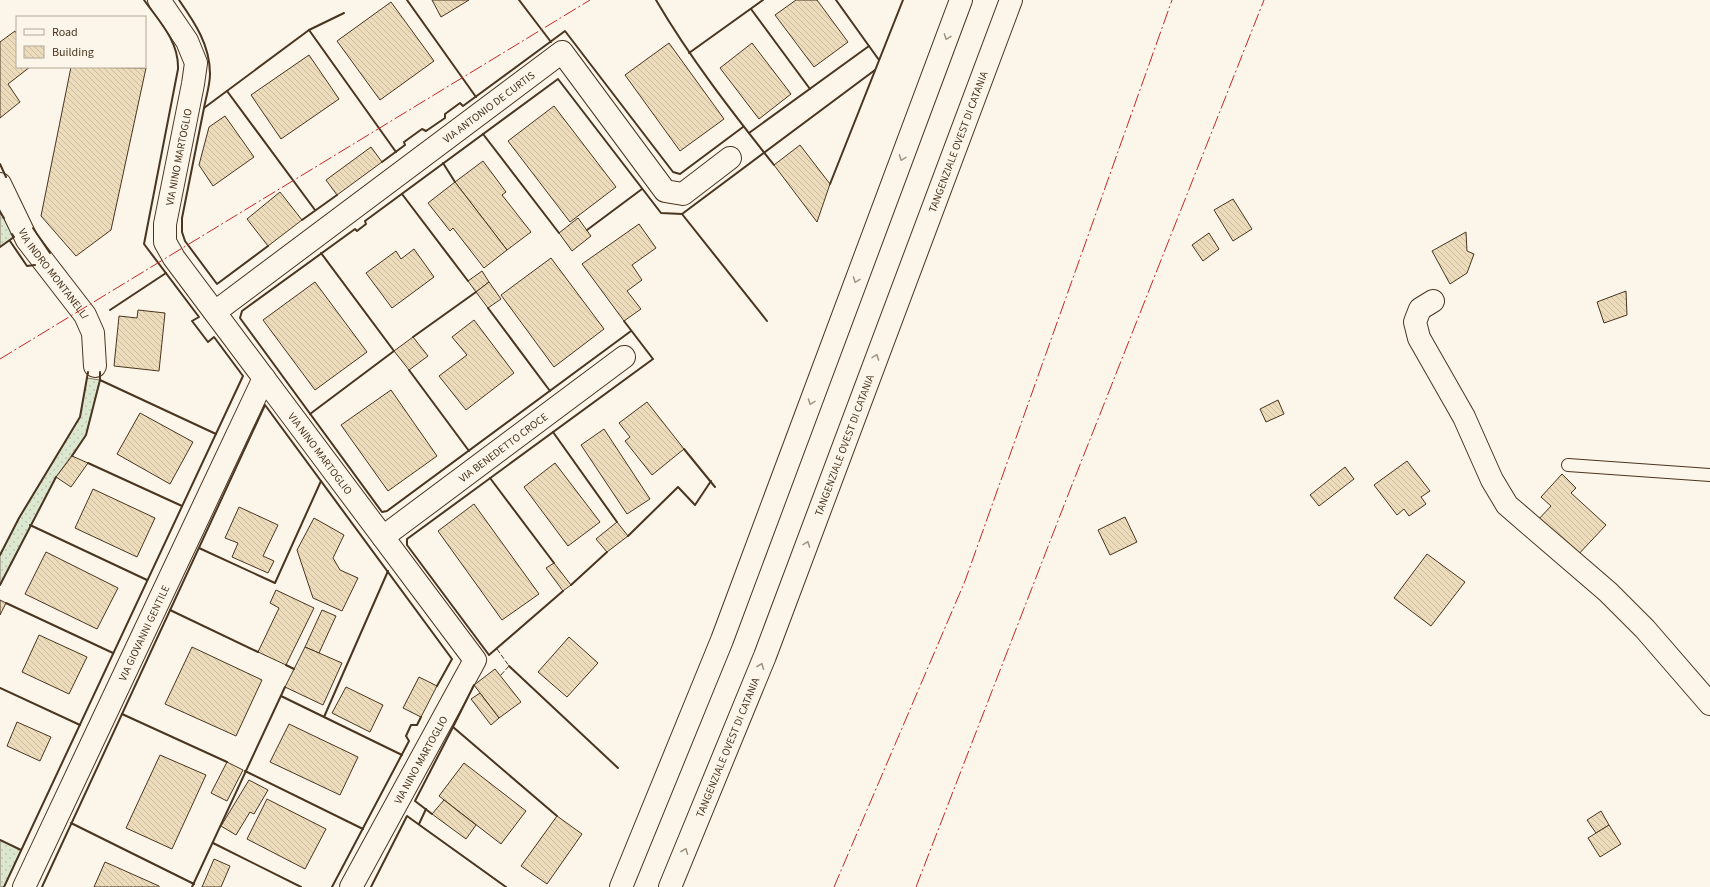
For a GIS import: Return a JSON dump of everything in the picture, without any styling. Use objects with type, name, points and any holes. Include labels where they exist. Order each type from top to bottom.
[{"type":"main road","name":"VIA NINO MARTOGLIO","points":[[159,0],[187,41],[196,63],[194,84],[165,224],[165,242],[174,258],[475,660],[351,887]]},
{"type":"main road","points":[[621,887],[722,640],[961,0]]},
{"type":"main road","name":"TANGENZIALE OVEST DI CATANIA","points":[[670,887],[765,656],[1011,0]]},
{"type":"main road","name":"VIA ANTONIO DE CURTIS","points":[[215,312],[562,52],[664,192],[683,194],[730,158]]},
{"type":"main road","name":"VIA INDRO MONTANELLI","points":[[0,184],[27,240],[86,315],[93,333],[95,366]]},
{"type":"main road","points":[[1433,301],[1420,309],[1415,322],[1419,338],[1464,417],[1492,480],[1507,505],[1608,592],[1645,630],[1710,704]]},
{"type":"main road","name":"VIA BENEDETTO CROCE","points":[[383,537],[624,357]]},
{"type":"main road","name":"VIA GIOVANNI GENTILE","points":[[24,887],[264,378]]},
{"type":"lane","points":[[1568,466],[1710,475]]},
{"type":"green space","points":[[0,212],[14,237],[0,247]]},
{"type":"green space","points":[[87,378],[100,380],[86,435],[56,477],[0,585],[0,555],[19,518],[80,417]]},
{"type":"green space","points":[[0,840],[21,850],[4,887],[0,887]]},
{"type":"building","points":[[432,0],[469,0],[441,17]]},
{"type":"building","points":[[796,0],[817,0],[848,42],[814,67],[775,15]]},
{"type":"building","points":[[391,2],[434,61],[380,100],[337,41]]},
{"type":"building","points":[[15,31],[16,68],[29,68],[8,84],[20,102],[0,118],[0,42]]},
{"type":"building","points":[[669,43],[724,119],[680,151],[625,75]]},
{"type":"building","points":[[752,43],[791,94],[759,119],[720,68]]},
{"type":"building","points":[[309,55],[339,99],[281,139],[251,95]]},
{"type":"building","points":[[71,68],[146,68],[111,230],[76,256],[41,216]]},
{"type":"building","points":[[554,106],[616,187],[570,222],[508,141]]},
{"type":"building","points":[[225,116],[254,157],[213,186],[199,165],[209,127]]},
{"type":"building","points":[[800,145],[830,184],[817,222],[774,165]]},
{"type":"building","points":[[371,147],[382,162],[337,195],[326,180]]},
{"type":"building","points":[[483,161],[506,192],[502,195],[531,232],[507,250],[455,182]]},
{"type":"building","points":[[455,182],[507,250],[484,268],[453,228],[450,231],[428,203]]},
{"type":"building","points":[[280,192],[302,220],[268,246],[247,219]]},
{"type":"building","points":[[1233,199],[1252,229],[1233,241],[1214,210]]},
{"type":"building","points":[[578,218],[591,236],[572,251],[559,233]]},
{"type":"building","points":[[639,224],[656,248],[632,265],[642,280],[627,291],[641,309],[624,321],[582,264]]},
{"type":"building","points":[[1466,232],[1467,251],[1474,254],[1467,273],[1450,284],[1432,251]]},
{"type":"building","points":[[1209,233],[1219,249],[1203,261],[1192,245]]},
{"type":"building","points":[[414,249],[434,277],[392,308],[366,273],[396,251],[401,259]]},
{"type":"building","points":[[551,258],[604,329],[554,367],[501,295]]},
{"type":"building","points":[[482,271],[489,282],[476,292],[468,281]]},
{"type":"building","points":[[315,282],[367,352],[315,390],[263,320]]},
{"type":"building","points":[[489,282],[501,299],[488,308],[476,292]]},
{"type":"building","points":[[1626,291],[1627,315],[1604,323],[1597,302]]},
{"type":"building","points":[[138,310],[165,313],[159,371],[114,366],[119,316],[137,318]]},
{"type":"building","points":[[474,320],[514,373],[466,410],[439,376],[467,355],[452,337]]},
{"type":"building","points":[[413,337],[428,356],[409,370],[394,351]]},
{"type":"building","points":[[391,390],[437,456],[388,491],[341,425]]},
{"type":"building","points":[[1278,400],[1284,414],[1266,422],[1260,409]]},
{"type":"building","points":[[647,402],[684,449],[652,475],[625,441],[630,437],[619,423]]},
{"type":"building","points":[[140,413],[193,442],[170,484],[117,454]]},
{"type":"building","points":[[604,429],[650,499],[627,514],[581,445]]},
{"type":"building","points":[[72,456],[88,463],[71,487],[56,477]]},
{"type":"building","points":[[1407,461],[1430,491],[1421,497],[1426,504],[1409,516],[1404,509],[1397,515],[1374,485]]},
{"type":"building","points":[[555,463],[600,522],[568,546],[524,487]]},
{"type":"building","points":[[1345,467],[1354,479],[1319,506],[1310,495]]},
{"type":"building","points":[[1562,474],[1576,488],[1571,493],[1606,525],[1576,557],[1537,521],[1551,506],[1541,497]]},
{"type":"building","points":[[93,489],[155,518],[137,557],[75,528]]},
{"type":"building","points":[[474,504],[539,594],[502,620],[438,531]]},
{"type":"building","points":[[239,507],[278,525],[263,556],[274,561],[268,573],[232,557],[238,543],[225,538]]},
{"type":"building","points":[[1125,517],[1137,542],[1110,555],[1098,530]]},
{"type":"building","points":[[314,518],[344,535],[333,558],[340,570],[358,578],[342,611],[313,598],[297,550]]},
{"type":"building","points":[[617,522],[628,536],[607,552],[596,539]]},
{"type":"building","points":[[46,552],[118,588],[97,629],[25,594]]},
{"type":"building","points":[[1427,554],[1465,582],[1431,626],[1394,598]]},
{"type":"building","points":[[554,563],[571,585],[563,591],[546,568]]},
{"type":"building","points":[[276,590],[314,608],[286,665],[258,652],[279,608],[270,603]]},
{"type":"building","points":[[0,600],[6,603],[0,615]]},
{"type":"building","points":[[322,610],[336,616],[319,653],[305,647]]},
{"type":"building","points":[[39,635],[87,657],[69,694],[22,672]]},
{"type":"building","points":[[569,637],[598,663],[567,697],[538,672]]},
{"type":"building","points":[[192,647],[262,680],[236,736],[165,704]]},
{"type":"building","points":[[305,647],[342,663],[323,705],[285,687]]},
{"type":"building","points":[[495,669],[521,702],[499,718],[474,685]]},
{"type":"building","points":[[419,677],[437,686],[421,717],[403,708]]},
{"type":"building","points":[[346,687],[383,705],[370,732],[332,713]]},
{"type":"building","points":[[480,693],[499,718],[491,725],[471,699]]},
{"type":"building","points":[[17,722],[51,737],[40,761],[7,746]]},
{"type":"building","points":[[289,724],[358,757],[340,795],[270,762]]},
{"type":"building","points":[[160,755],[206,775],[172,849],[126,828]]},
{"type":"building","points":[[227,762],[243,770],[227,801],[211,793]]},
{"type":"building","points":[[464,763],[526,811],[501,844],[439,796]]},
{"type":"building","points":[[249,780],[268,790],[254,814],[250,812],[236,835],[221,826]]},
{"type":"building","points":[[267,799],[326,829],[305,869],[247,839]]},
{"type":"building","points":[[444,800],[476,825],[466,839],[432,814]]},
{"type":"building","points":[[1601,811],[1609,825],[1596,833],[1587,820]]},
{"type":"building","points":[[557,816],[582,834],[547,884],[521,866]]},
{"type":"building","points":[[1609,825],[1621,844],[1600,857],[1588,838]]},
{"type":"building","points":[[214,859],[230,866],[221,887],[202,887]]},
{"type":"building","points":[[105,862],[159,886],[159,887],[94,887]]},
{"type":"fence","points":[[497,649],[509,666],[500,676]]},
{"type":"wall","points":[[4,887],[243,376],[214,337],[208,342],[192,321],[199,317],[144,244],[178,69],[172,40],[144,0]]},
{"type":"wall","points":[[179,0],[196,26],[207,53],[210,78],[204,108],[309,30],[344,13]]},
{"type":"wall","points":[[407,0],[476,97]]},
{"type":"wall","points":[[519,0],[551,42]]},
{"type":"wall","points":[[656,0],[697,64],[774,165]]},
{"type":"wall","points":[[689,53],[763,0]]},
{"type":"wall","points":[[836,0],[879,60]]},
{"type":"wall","points":[[830,184],[903,0]]},
{"type":"wall","points":[[751,9],[810,89]]},
{"type":"wall","points":[[309,30],[396,152]]},
{"type":"wall","points":[[382,162],[405,145],[404,142],[422,129],[426,131],[445,118],[445,114],[460,103],[463,106],[565,31],[673,172],[680,174],[743,127]]},
{"type":"wall","points":[[749,133],[869,46]]},
{"type":"wall","points":[[767,321],[682,214],[875,70]]},
{"type":"wall","points":[[631,331],[387,511],[382,512],[240,318],[242,311],[355,229],[357,231],[366,224],[365,221],[558,79],[661,213],[682,214]]},
{"type":"wall","points":[[227,91],[315,210]]},
{"type":"wall","points":[[204,108],[182,218],[182,232],[185,241],[217,284],[268,246]]},
{"type":"wall","points":[[483,134],[559,233]]},
{"type":"wall","points":[[443,163],[455,182]]},
{"type":"wall","points":[[0,164],[6,177]]},
{"type":"wall","points":[[587,230],[642,189]]},
{"type":"wall","points":[[402,194],[468,281]]},
{"type":"wall","points":[[302,220],[337,195]]},
{"type":"wall","points":[[0,212],[4,218]]},
{"type":"wall","points":[[33,228],[50,253]]},
{"type":"wall","points":[[0,247],[14,237],[12,234]]},
{"type":"wall","points":[[10,241],[27,266],[35,265]]},
{"type":"wall","points":[[310,414],[394,351],[321,253]]},
{"type":"wall","points":[[110,310],[166,273]]},
{"type":"wall","points":[[413,337],[476,292]]},
{"type":"wall","points":[[488,308],[550,391]]},
{"type":"wall","points":[[563,591],[489,655],[407,545],[407,539],[653,359],[624,321]]},
{"type":"wall","points":[[409,370],[469,451]]},
{"type":"wall","points":[[0,555],[19,518],[80,417],[88,372]]},
{"type":"wall","points":[[72,456],[86,435],[100,380],[100,372]]},
{"type":"wall","points":[[100,380],[216,434]]},
{"type":"wall","points":[[42,887],[265,405],[452,659],[437,686]]},
{"type":"wall","points":[[553,432],[617,522]]},
{"type":"wall","points":[[684,449],[715,487]]},
{"type":"wall","points":[[88,463],[182,506]]},
{"type":"wall","points":[[0,585],[56,477]]},
{"type":"wall","points":[[490,478],[554,563]]},
{"type":"wall","points":[[199,548],[275,583],[321,481]]},
{"type":"wall","points":[[628,536],[678,487],[695,505],[711,481]]},
{"type":"wall","points":[[30,525],[147,580]]},
{"type":"wall","points":[[571,585],[607,552]]},
{"type":"wall","points":[[324,717],[388,571]]},
{"type":"wall","points":[[6,603],[113,653]]},
{"type":"wall","points":[[170,610],[258,652]]},
{"type":"wall","points":[[286,665],[294,669]]},
{"type":"wall","points":[[509,666],[618,768]]},
{"type":"wall","points":[[474,685],[453,727],[557,816]]},
{"type":"wall","points":[[192,887],[285,687]]},
{"type":"wall","points":[[0,688],[80,725]]},
{"type":"wall","points":[[281,696],[402,755]]},
{"type":"wall","points":[[122,714],[227,762]]},
{"type":"wall","points":[[332,887],[409,741],[406,736],[411,725],[417,725],[421,717]]},
{"type":"wall","points":[[432,814],[415,801],[453,727]]},
{"type":"wall","points":[[245,771],[363,829]]},
{"type":"wall","points":[[419,824],[426,809]]},
{"type":"wall","points":[[371,887],[407,816],[506,887]]},
{"type":"wall","points":[[71,823],[194,884]]},
{"type":"wall","points":[[0,840],[21,850]]},
{"type":"wall","points":[[213,843],[301,887]]},
{"type":"power","points":[[0,359],[590,0]]},
{"type":"power","points":[[834,887],[965,581],[1172,0]]},
{"type":"power","points":[[916,887],[1068,495],[1264,0]]}]
